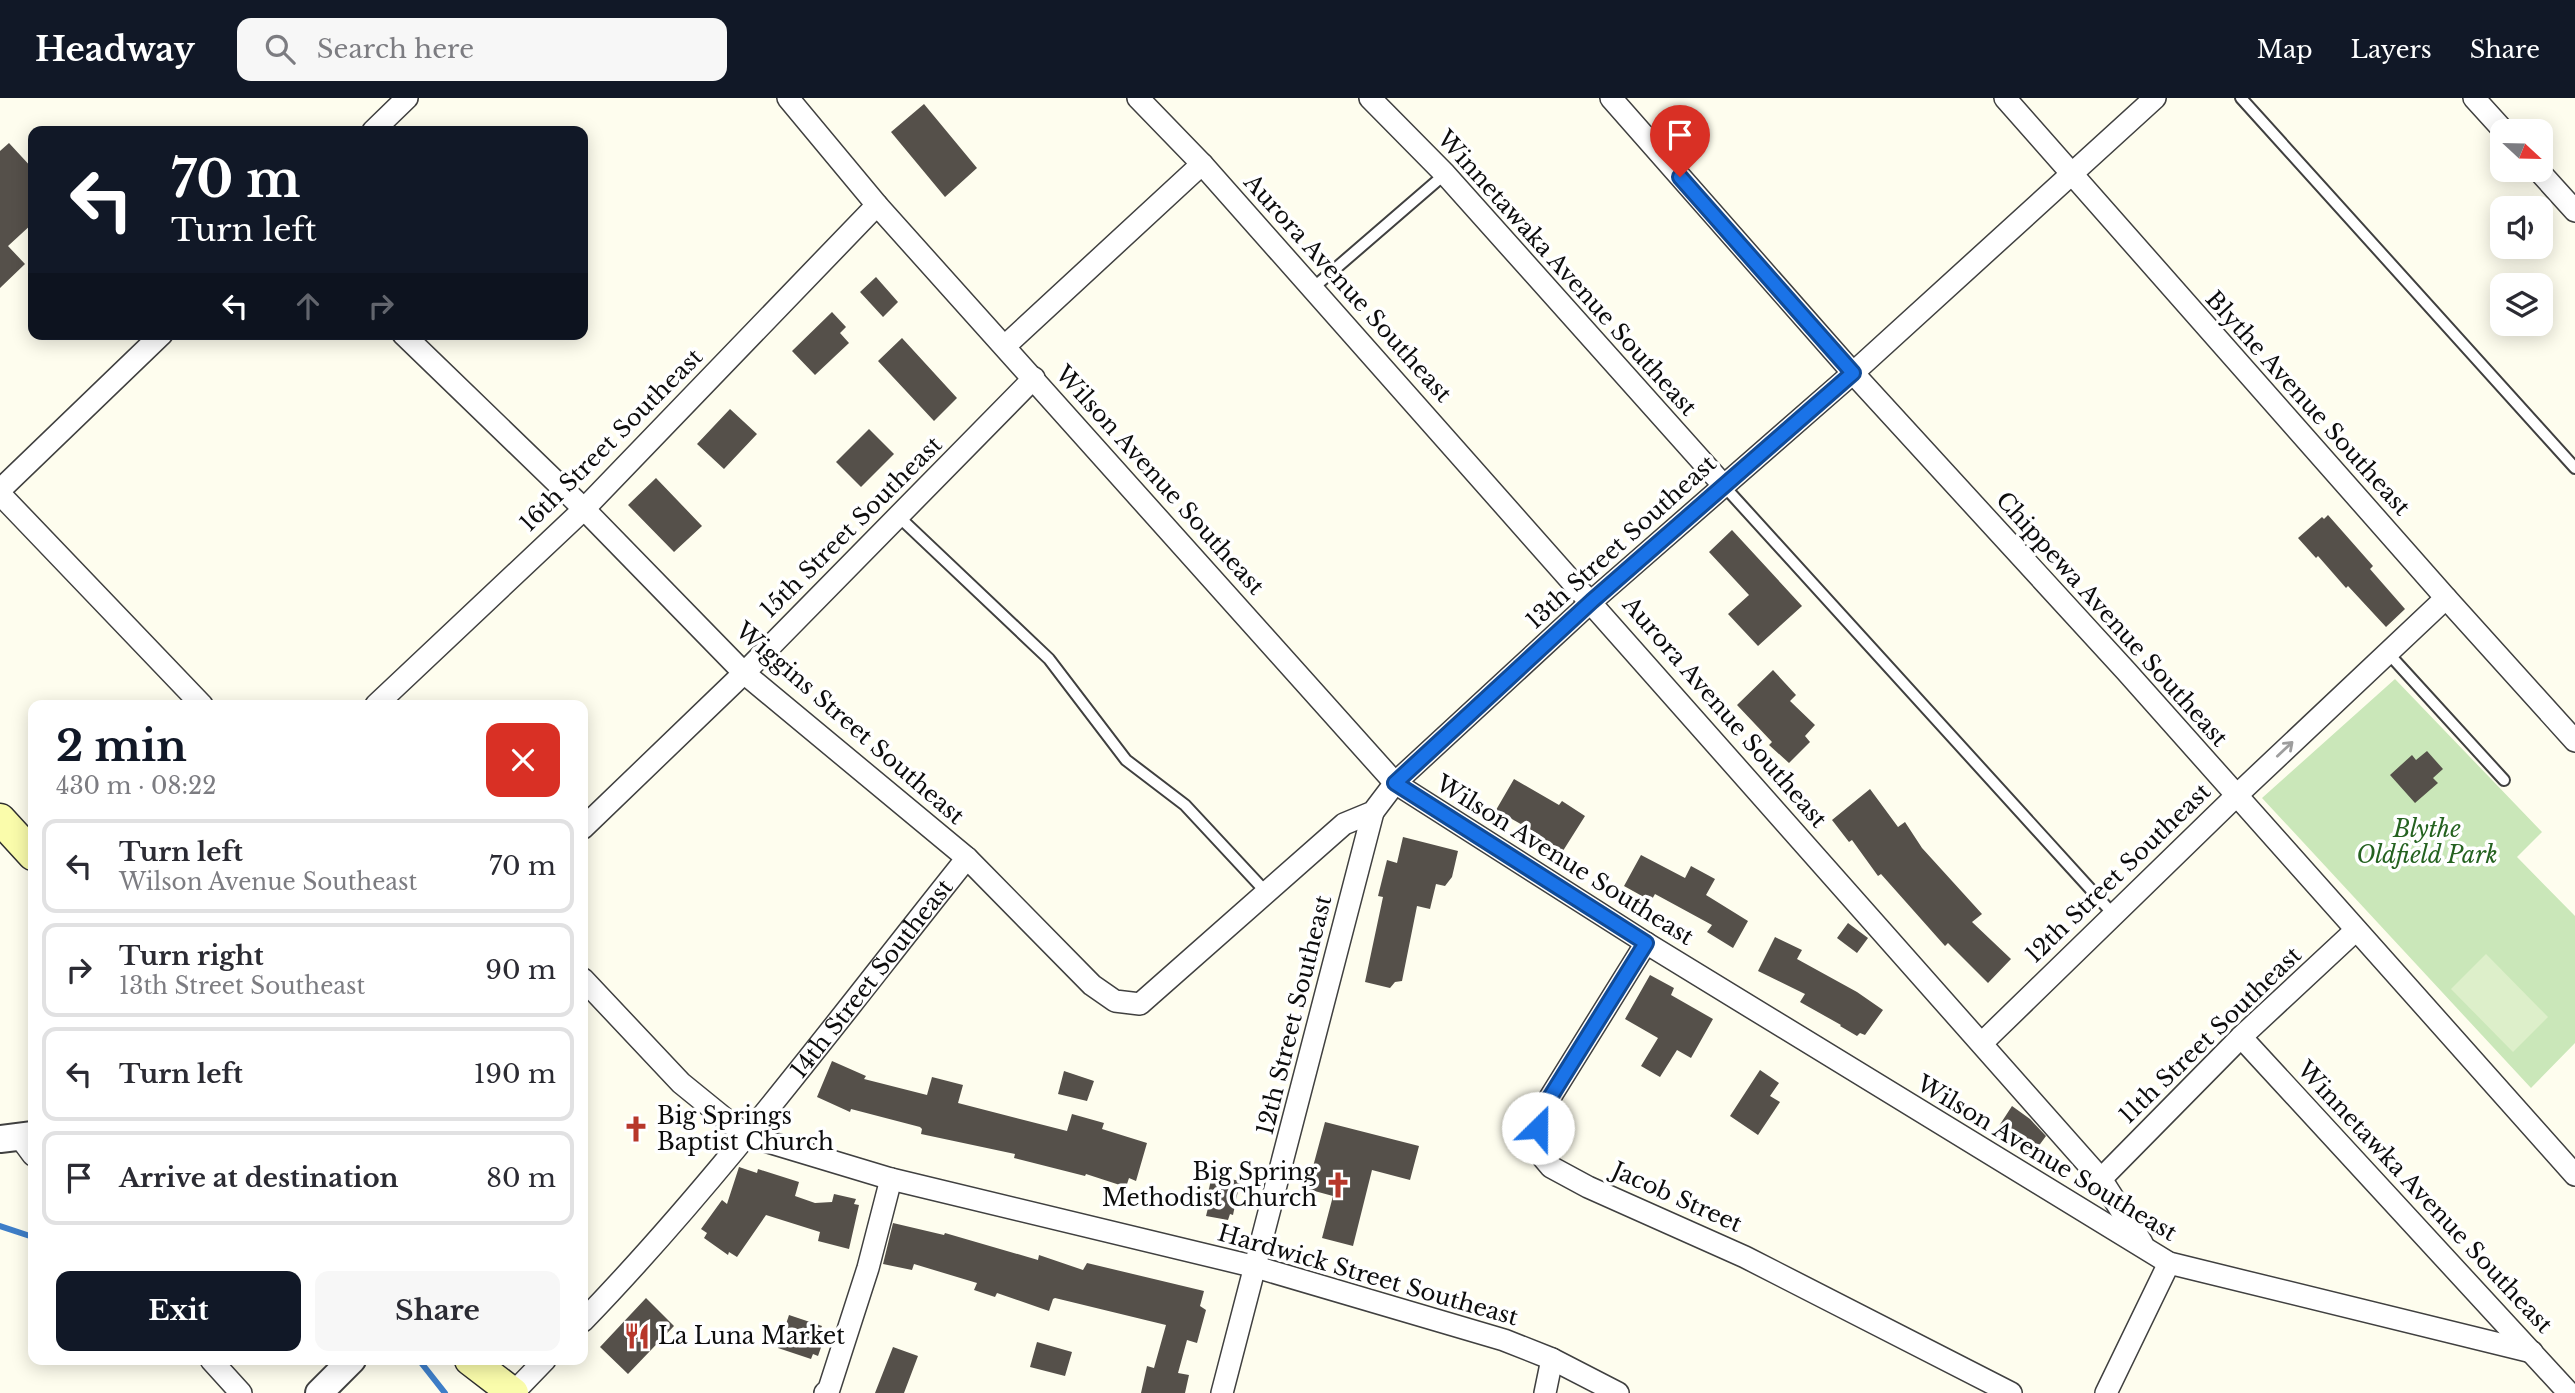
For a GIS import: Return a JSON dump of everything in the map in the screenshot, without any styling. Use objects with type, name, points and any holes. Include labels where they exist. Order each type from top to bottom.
[{"type":"main road","points":[[0,819],[28,850]]},
{"type":"main road","points":[[477,1365],[513,1393]]},
{"type":"street","points":[[378,126],[407,98]]},
{"type":"street","name":"Wilson Avenue Southeast","points":[[788,98],[877,205],[1395,783],[1646,943],[2169,1263],[2532,1352]]},
{"type":"street","name":"Aurora Avenue Southeast","points":[[1138,98],[1202,164],[1313,288],[1982,1043],[2101,1179],[2145,1248]]},
{"type":"street","name":"Winnetawaka Avenue Southeast","points":[[1370,98],[1445,174],[1724,486]]},
{"type":"street","name":"Chippewa Avenue Southeast","points":[[1611,98],[1853,373],[2117,661],[2575,1175]]},
{"type":"street","name":"Blythe Avenue Southeast","points":[[2005,98],[2446,598],[2572,730]]},
{"type":"street","name":"13th Street Southeast","points":[[1115,1001],[1140,1003],[1344,824],[1373,811],[1395,783],[1592,601],[1853,373],[2155,98]]},
{"type":"street","points":[[2474,98],[2493,119]]},
{"type":"street","points":[[1005,346],[1202,164]]},
{"type":"street","points":[[2549,182],[2575,211]]},
{"type":"street","name":"16th Street Southeast","points":[[381,700],[584,509],[877,205]]},
{"type":"street","points":[[156,340],[0,492],[197,700]]},
{"type":"street","name":"Wiggins Street Southeast","points":[[409,340],[584,509],[744,673],[967,858],[1092,985],[1115,1001]]},
{"type":"street","name":"15th Street Southeast","points":[[588,823],[744,673],[1034,379]]},
{"type":"street","name":"12th Street Southeast","points":[[1982,1043],[2236,796],[2446,598]]},
{"type":"street","name":"12th Street Southeast","points":[[1222,1393],[1373,811]]},
{"type":"street","name":"14th Street Southeast","points":[[588,1316],[621,1281],[745,1135],[967,858]]},
{"type":"street","name":"11th Street Southeast","points":[[2101,1179],[2241,1037],[2356,930]]},
{"type":"street","name":"Jacob Street","points":[[1646,943],[1541,1112],[1538,1128],[1540,1154],[1551,1167],[1588,1186],[1745,1257],[2011,1393]]},
{"type":"street","name":"Hardwick Street Southeast","points":[[588,984],[681,1083],[745,1135],[891,1179],[1256,1267],[1504,1340],[1552,1359],[1618,1393]]},
{"type":"street","name":"Winnetawka Avenue Southeast","points":[[2241,1037],[2569,1393]]},
{"type":"street","points":[[831,1392],[891,1179]]},
{"type":"street","points":[[2106,1393],[2169,1263]]},
{"type":"street","points":[[1545,1393],[1552,1359]]},
{"type":"street","points":[[216,1365],[242,1393]]},
{"type":"street","points":[[319,1393],[347,1365]]},
{"type":"street","points":[[513,1393],[540,1365]]},
{"type":"lane","points":[[2241,98],[2575,468]]},
{"type":"lane","points":[[1313,288],[1445,174]]},
{"type":"lane","points":[[1724,486],[2114,915]]},
{"type":"lane","points":[[898,516],[1049,659],[1126,760],[1185,805],[1266,892]]},
{"type":"lane","points":[[2388,653],[2504,780]]},
{"type":"green space","name":"Blythe Oldfield Park","points":[[2395,679],[2542,832],[2517,857],[2575,916],[2575,1043],[2531,1088],[2262,798]]},
{"type":"green space","points":[[2486,954],[2548,1017],[2513,1052],[2451,989]]},
{"type":"building","points":[[924,104],[977,168],[945,197],[891,132]]},
{"type":"building","points":[[9,143],[28,164],[28,228],[8,246],[25,264],[0,288],[0,151]]},
{"type":"building","points":[[876,277],[898,302],[883,317],[860,292]]},
{"type":"building","points":[[832,312],[846,327],[840,333],[849,343],[815,375],[792,351]]},
{"type":"building","points":[[902,338],[957,398],[934,421],[878,361]]},
{"type":"building","points":[[730,409],[757,434],[724,469],[697,444]]},
{"type":"building","points":[[869,429],[894,454],[861,487],[836,462]]},
{"type":"building","points":[[656,478],[702,526],[674,552],[628,505]]},
{"type":"building","points":[[2328,515],[2373,566],[2370,569],[2405,609],[2386,627],[2298,538]]},
{"type":"building","points":[[1732,530],[1802,606],[1758,646],[1728,614],[1749,595],[1709,552]]},
{"type":"building","points":[[1773,670],[1796,695],[1790,701],[1815,725],[1805,736],[1810,742],[1789,763],[1769,745],[1772,742],[1737,705]]},
{"type":"building","points":[[2427,751],[2443,769],[2433,778],[2438,783],[2415,803],[2390,775],[2412,755],[2416,760]]},
{"type":"building","points":[[1514,779],[1559,805],[1562,801],[1585,816],[1561,854],[1537,839],[1540,835],[1496,810]]},
{"type":"building","points":[[1870,789],[1898,827],[1905,822],[1922,848],[1982,914],[1972,922],[2011,959],[1988,983],[1948,943],[1945,946],[1881,874],[1878,876],[1852,840],[1849,842],[1832,820]]},
{"type":"building","points":[[1403,837],[1458,851],[1452,877],[1445,886],[1436,884],[1430,909],[1417,906],[1402,981],[1395,982],[1390,988],[1365,982],[1383,897],[1378,896],[1387,860],[1397,863]]},
{"type":"building","points":[[1641,855],[1685,878],[1691,866],[1715,879],[1706,895],[1748,921],[1733,948],[1707,932],[1712,925],[1655,894],[1651,901],[1624,886]]},
{"type":"building","points":[[1848,923],[1868,938],[1857,953],[1837,938]]},
{"type":"building","points":[[1775,937],[1802,950],[1797,959],[1857,992],[1883,1010],[1865,1035],[1860,1033],[1857,1036],[1840,1026],[1800,1002],[1805,994],[1758,971]]},
{"type":"building","points":[[1650,975],[1674,988],[1671,995],[1713,1019],[1691,1058],[1677,1050],[1660,1077],[1641,1066],[1658,1038],[1625,1019]]},
{"type":"building","points":[[832,1061],[866,1076],[864,1079],[927,1095],[932,1077],[963,1085],[958,1103],[1067,1131],[1072,1114],[1104,1123],[1102,1129],[1147,1143],[1136,1181],[1129,1178],[1126,1187],[1086,1174],[1085,1176],[1014,1158],[1015,1154],[921,1134],[920,1127],[851,1109],[850,1112],[817,1097]]},
{"type":"building","points":[[1760,1070],[1779,1083],[1770,1096],[1780,1102],[1758,1135],[1730,1116]]},
{"type":"building","points":[[1064,1071],[1094,1081],[1087,1101],[1058,1094]]},
{"type":"building","points":[[2012,1106],[2030,1119],[2046,1136],[2035,1151],[1999,1126]]},
{"type":"building","name":"Big Spring Methodist Church","points":[[1325,1122],[1419,1146],[1410,1180],[1372,1170],[1353,1246],[1322,1238],[1333,1196],[1307,1189]]},
{"type":"building","points":[[739,1167],[757,1173],[758,1169],[799,1182],[795,1196],[815,1203],[832,1202],[834,1194],[856,1199],[854,1204],[859,1205],[849,1249],[818,1241],[820,1232],[766,1215],[737,1257],[729,1252],[728,1255],[704,1238],[707,1233],[701,1229],[722,1200],[727,1204]]},
{"type":"building","points":[[1212,1175],[1240,1181],[1233,1215],[1230,1214],[1228,1220],[1206,1216],[1208,1208],[1205,1207]]},
{"type":"building","points":[[893,1223],[944,1235],[945,1233],[1038,1260],[1039,1255],[1083,1270],[1087,1263],[1204,1291],[1200,1306],[1206,1310],[1197,1343],[1187,1340],[1178,1373],[1189,1375],[1185,1393],[1141,1393],[1147,1366],[1154,1368],[1166,1325],[1055,1298],[1049,1311],[997,1293],[995,1297],[974,1290],[977,1283],[914,1264],[912,1270],[883,1264]]},
{"type":"building","name":"La Luna Market","points":[[646,1298],[674,1326],[628,1374],[600,1347]]},
{"type":"building","points":[[789,1315],[822,1326],[820,1331],[826,1333],[818,1356],[813,1354],[811,1359],[778,1348]]},
{"type":"building","points":[[1037,1342],[1072,1352],[1065,1376],[1030,1367]]},
{"type":"building","points":[[893,1347],[918,1356],[904,1393],[875,1393]]},
{"type":"waterway","points":[[0,1226],[28,1235]]},
{"type":"waterway","points":[[423,1365],[445,1393]]},
{"type":"place","name":"Big Springs Baptist Church","points":[[636,1129]]},
{"type":"place","name":"Big Spring Methodist Church","points":[[1338,1185]]},
{"type":"place","name":"La Luna Market","points":[[637,1336]]},
{"type":"route","points":[[1538,1128],[1541,1112],[1646,943],[1395,783],[1592,601],[1853,373],[1680,177]]}]
